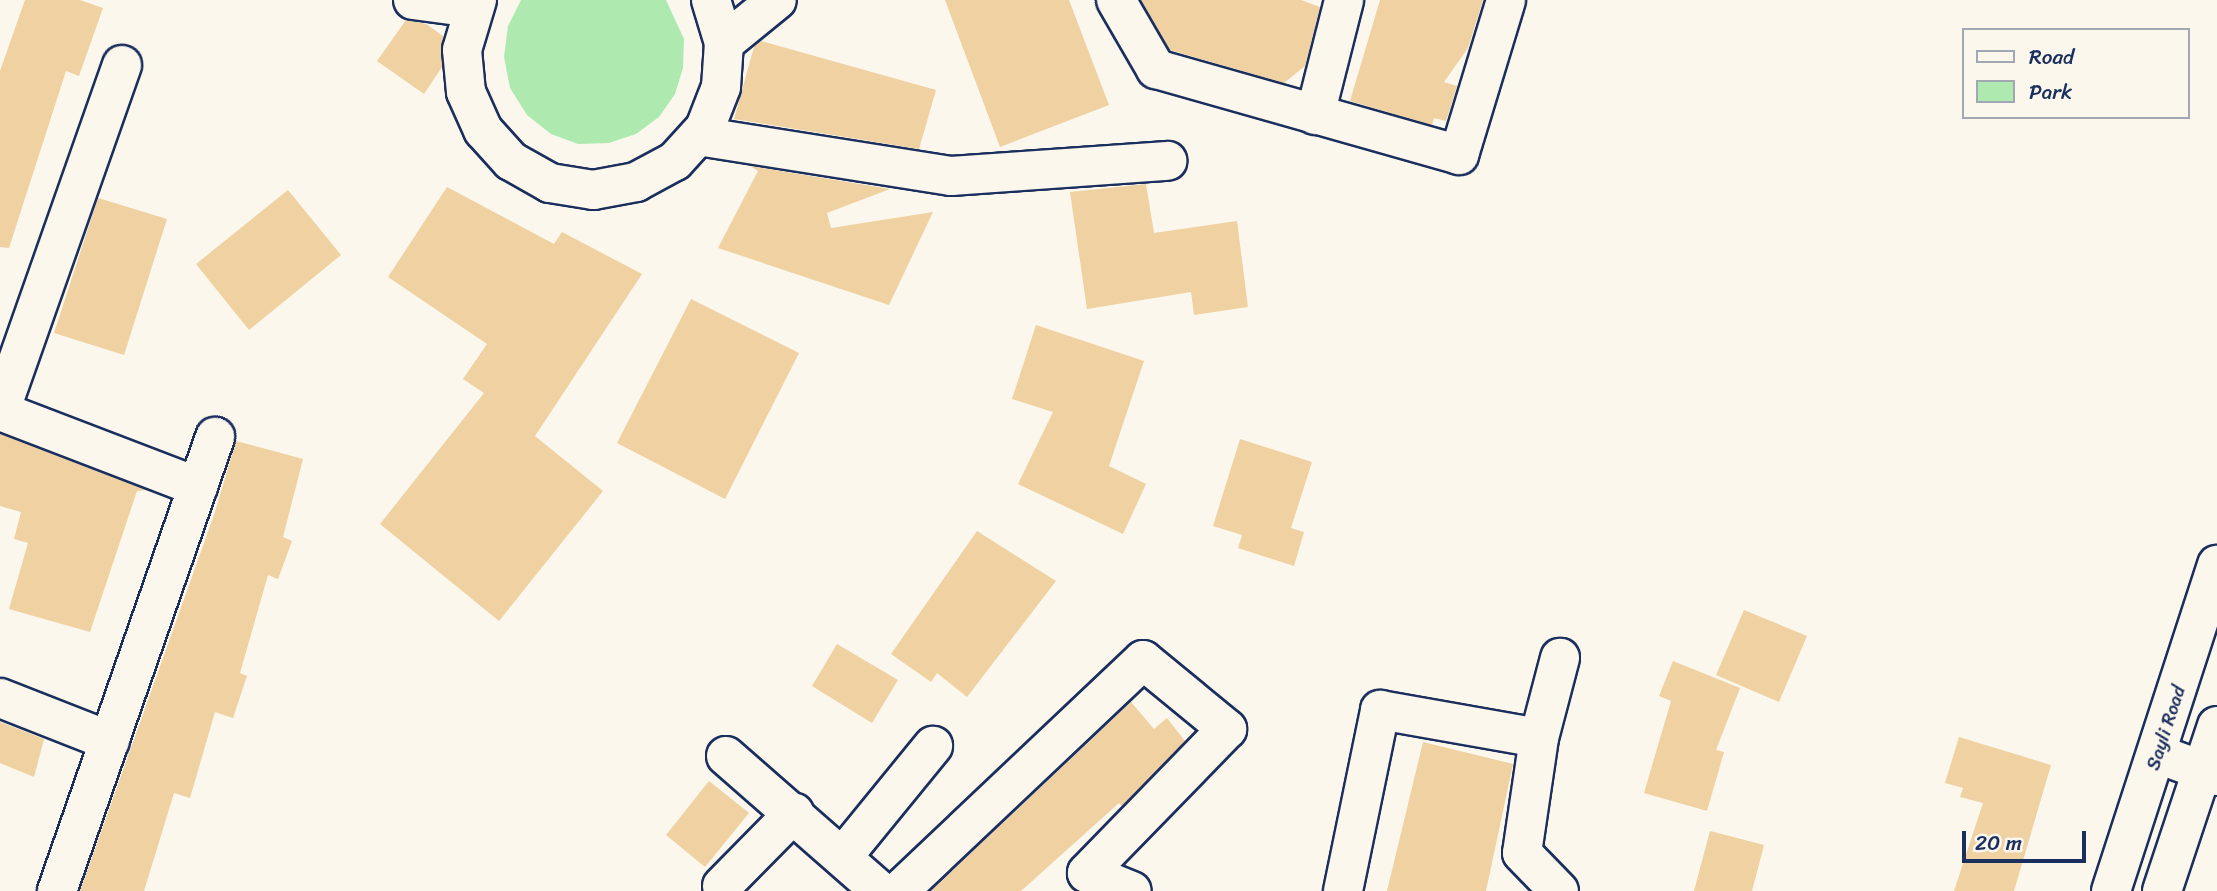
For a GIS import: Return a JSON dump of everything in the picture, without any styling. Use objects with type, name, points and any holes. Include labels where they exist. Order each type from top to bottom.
[{"type":"street","points":[[414,0],[474,4],[462,50],[466,92],[483,130],[511,161],[540,178],[593,190],[636,182],[675,161],[698,136],[721,87],[724,43],[711,0]]},
{"type":"street","points":[[724,43],[777,0]]},
{"type":"street","points":[[1116,0],[1156,69],[1459,155],[1506,0]]},
{"type":"street","points":[[1315,115],[1344,0]]},
{"type":"street","points":[[122,65],[0,411],[198,487]]},
{"type":"street","points":[[698,136],[951,176],[1167,161]]},
{"type":"street","points":[[57,891],[215,437]]},
{"type":"street","name":"Sayli Road","points":[[2111,891],[2158,754],[2217,565]]},
{"type":"street","points":[[1559,891],[1522,853],[1539,738],[1560,658]]},
{"type":"street","points":[[899,891],[1143,660],[1227,729],[1087,873],[1132,891]]},
{"type":"street","points":[[0,698],[110,741]]},
{"type":"street","points":[[1343,891],[1380,710],[1539,738]]},
{"type":"street","points":[[2162,891],[2211,774],[2217,726]]},
{"type":"street","points":[[844,855],[933,746]]},
{"type":"street","points":[[2158,754],[2211,774]]},
{"type":"street","points":[[726,756],[844,855],[880,891]]},
{"type":"street","points":[[722,886],[794,813]]},
{"type":"green space","points":[[521,0],[666,0],[684,39],[683,68],[675,94],[659,117],[636,134],[609,143],[578,144],[551,134],[527,115],[510,88],[504,57],[508,26]]},
{"type":"building","points":[[25,0],[80,0],[103,8],[79,76],[66,71],[9,248],[0,247],[0,71]]},
{"type":"building","points":[[945,0],[1069,0],[1109,105],[1000,147]]},
{"type":"building","points":[[1141,0],[1301,0],[1320,7],[1305,66],[1284,83],[1170,50]]},
{"type":"building","points":[[1380,0],[1483,0],[1468,48],[1444,82],[1457,86],[1446,121],[1434,118],[1432,125],[1350,101]]},
{"type":"building","points":[[406,20],[426,24],[443,36],[442,67],[424,94],[377,61]]},
{"type":"building","points":[[761,41],[936,90],[919,149],[734,119],[754,47]]},
{"type":"building","points":[[750,166],[890,189],[827,213],[831,228],[933,212],[889,305],[718,248],[758,171]]},
{"type":"building","points":[[1146,184],[1154,233],[1237,221],[1248,307],[1194,315],[1191,292],[1087,309],[1070,192]]},
{"type":"building","points":[[447,187],[554,244],[562,232],[642,274],[535,436],[603,491],[499,621],[380,524],[484,393],[463,379],[487,344],[388,277]]},
{"type":"building","points":[[288,190],[341,255],[249,330],[196,264]]},
{"type":"building","points":[[98,198],[167,219],[124,355],[54,333]]},
{"type":"building","points":[[691,299],[799,353],[725,499],[617,443]]},
{"type":"building","points":[[1036,325],[1144,361],[1109,466],[1146,484],[1123,534],[1018,484],[1053,412],[1012,399]]},
{"type":"building","points":[[0,434],[146,490],[137,491],[90,632],[9,609],[28,543],[14,539],[21,512],[0,506]]},
{"type":"building","points":[[1240,439],[1312,462],[1291,528],[1304,532],[1294,566],[1238,548],[1242,535],[1213,526]]},
{"type":"building","points":[[236,441],[303,459],[283,537],[292,541],[278,579],[268,575],[240,673],[247,676],[233,718],[215,712],[190,798],[174,793],[144,891],[80,891],[215,512]]},
{"type":"building","points":[[977,531],[1056,581],[967,697],[937,673],[931,682],[891,654]]},
{"type":"building","points":[[1744,610],[1807,636],[1779,702],[1716,675]]},
{"type":"building","points":[[837,644],[898,680],[872,723],[812,686]]},
{"type":"building","points":[[1673,661],[1740,688],[1716,750],[1724,752],[1707,811],[1644,793],[1671,701],[1659,696]]},
{"type":"building","points":[[1131,702],[1154,729],[1167,718],[1185,741],[1122,806],[1119,803],[1021,891],[931,891]]},
{"type":"building","points":[[0,722],[44,739],[34,777],[0,763]]},
{"type":"building","points":[[1959,737],[2051,765],[2014,891],[1954,891],[1983,803],[1960,797],[1963,788],[1945,783]]},
{"type":"building","points":[[1423,742],[1513,764],[1486,891],[1387,891]]},
{"type":"building","points":[[709,781],[749,813],[705,867],[666,835]]},
{"type":"building","points":[[1710,831],[1764,845],[1752,891],[1694,891]]}]
